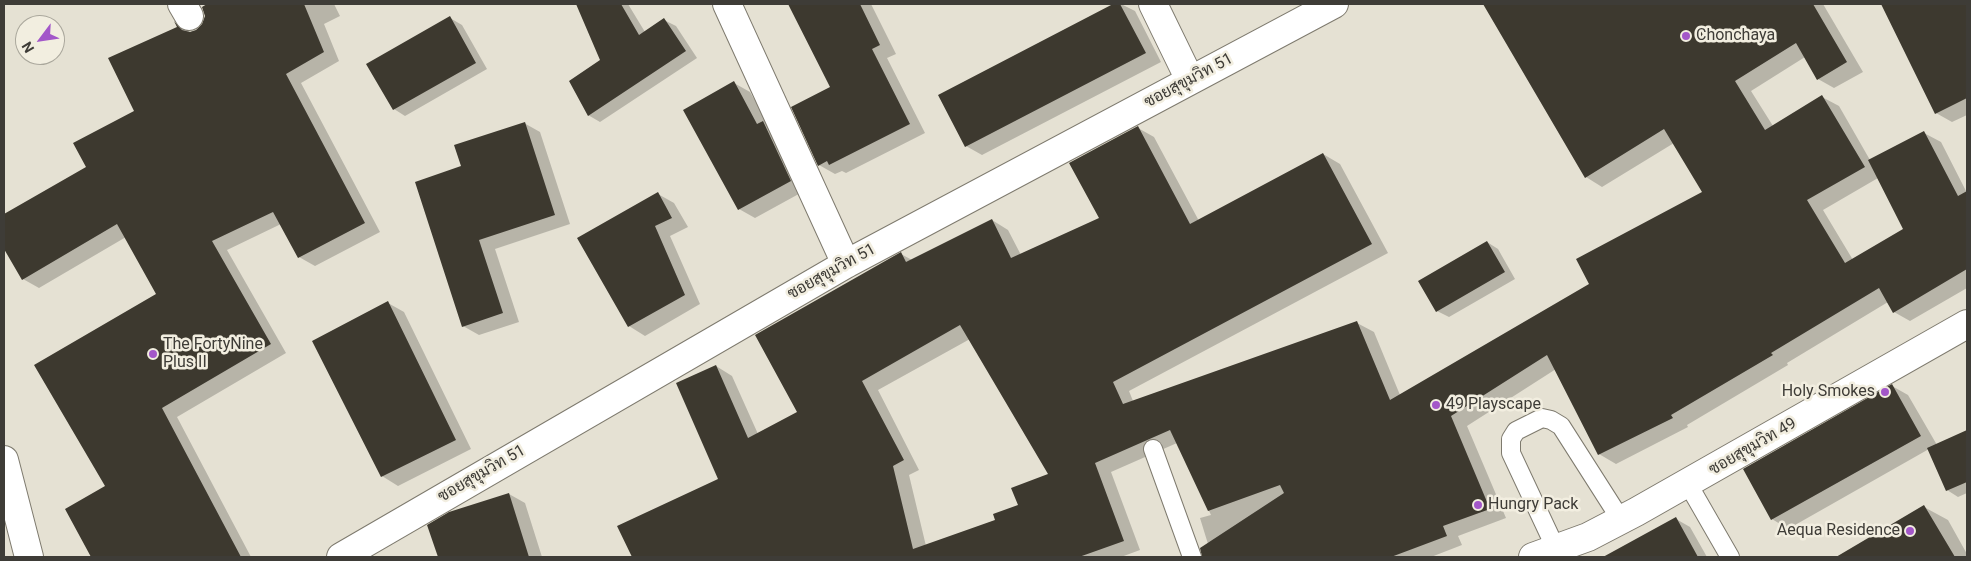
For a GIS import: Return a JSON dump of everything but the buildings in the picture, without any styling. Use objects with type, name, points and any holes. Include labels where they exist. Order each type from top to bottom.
[{"type":"street","points":[[727,4],[846,264]]},
{"type":"street","points":[[1153,4],[1190,80]]},
{"type":"street","name":"ซอยสุขุมวิท 51","points":[[341,557],[846,264],[1334,4]]},
{"type":"street","name":"ซอยสุขุมวิท 49","points":[[1545,553],[1593,547],[1621,520],[1688,484],[1967,324]]},
{"type":"street","points":[[4,460],[29,557]]},
{"type":"lane","points":[[1545,553],[1511,453],[1511,439],[1516,431],[1542,418],[1551,420],[1561,426],[1621,520]]},
{"type":"lane","points":[[1153,448],[1192,557]]},
{"type":"lane","points":[[1688,484],[1730,557]]},
{"type":"place","name":"Chonchaya","points":[[1686,36]]},
{"type":"place","name":"The FortyNine Plus II","points":[[153,354]]},
{"type":"place","name":"Holy Smokes","points":[[1885,392]]},
{"type":"place","name":"49 Playscape","points":[[1436,405]]},
{"type":"place","name":"Hungry Pack","points":[[1478,505]]},
{"type":"place","name":"Aequa Residence","points":[[1910,531]]}]
